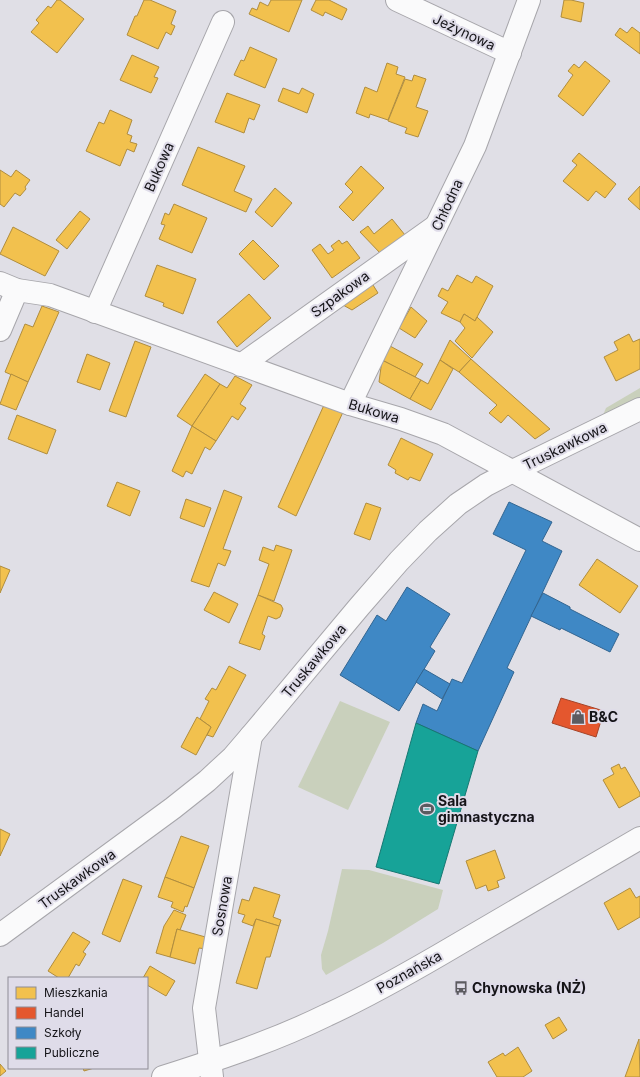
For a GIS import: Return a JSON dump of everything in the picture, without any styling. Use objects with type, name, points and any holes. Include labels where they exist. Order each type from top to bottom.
[{"type":"street","name":"Jeżynowa","points":[[397,0],[510,53]]},
{"type":"street","name":"Chłodna","points":[[350,404],[475,146],[529,0]]},
{"type":"street","name":"Bukowa","points":[[95,312],[223,22]]},
{"type":"street","name":"Szpakowa","points":[[241,365],[438,224]]},
{"type":"street","name":"Bukowa","points":[[8,286],[50,296],[350,404],[401,419],[443,434],[640,540]]},
{"type":"street","points":[[0,330],[8,286]]},
{"type":"street","name":"Truskawkowa","points":[[0,935],[207,782],[233,757],[359,607],[400,561],[428,531],[458,504],[486,485],[513,471],[640,410]]},
{"type":"street","name":"Sosnowa","points":[[211,1070],[204,1008],[251,736]]},
{"type":"street","name":"Poznańska","points":[[163,1077],[211,1070],[327,1016],[394,981],[640,838]]},
{"type":"green space","points":[[640,388],[640,398],[603,415],[606,408]]},
{"type":"green space","points":[[340,701],[390,722],[348,810],[298,787]]},
{"type":"green space","points":[[342,869],[369,870],[443,890],[438,909],[383,943],[326,975],[322,969],[321,955]]},
{"type":"building: Mieszkania","points":[[57,0],[60,0],[84,19],[57,53],[31,32],[39,23],[36,20],[48,6],[51,8]]},
{"type":"building: Mieszkania","points":[[144,0],[150,0],[176,11],[171,24],[175,26],[171,35],[166,32],[158,49],[127,35]]},
{"type":"building: Mieszkania","points":[[271,0],[302,0],[289,32],[249,14],[252,8],[257,10],[260,2],[268,6]]},
{"type":"building: Mieszkania","points":[[316,0],[329,0],[347,9],[342,20],[325,12],[323,16],[311,10]]},
{"type":"building: Mieszkania","points":[[564,0],[584,3],[581,22],[561,17]]},
{"type":"building: Mieszkania","points":[[632,27],[640,33],[640,54],[615,35],[620,28],[627,33]]},
{"type":"building: Mieszkania","points":[[250,47],[277,59],[265,88],[234,75],[241,60],[244,61]]},
{"type":"building: Mieszkania","points":[[132,55],[159,67],[154,77],[158,78],[151,93],[120,80]]},
{"type":"building: Mieszkania","points":[[585,61],[610,81],[583,116],[558,96],[573,75],[568,71],[574,64],[579,68]]},
{"type":"building: Mieszkania","points":[[387,63],[398,67],[396,74],[405,77],[388,120],[370,114],[369,118],[356,113],[365,87],[377,92]]},
{"type":"building: Mieszkania","points":[[414,75],[426,79],[416,107],[428,111],[418,137],[405,133],[407,128],[388,121],[405,79],[412,81]]},
{"type":"building: Mieszkania","points":[[283,88],[299,94],[302,88],[314,94],[307,113],[278,101]]},
{"type":"building: Mieszkania","points":[[227,93],[260,105],[254,120],[249,118],[244,133],[215,122]]},
{"type":"building: Mieszkania","points":[[110,110],[132,120],[127,134],[132,136],[130,142],[137,144],[134,152],[127,149],[120,166],[86,151],[99,122],[104,124]]},
{"type":"building: Mieszkania","points":[[198,147],[245,166],[234,191],[252,199],[246,212],[182,185]]},
{"type":"building: Mieszkania","points":[[579,153],[616,184],[605,198],[596,191],[588,201],[563,181],[577,165],[572,161]]},
{"type":"building: Mieszkania","points":[[361,166],[384,188],[353,221],[339,207],[353,192],[345,184]]},
{"type":"building: Mieszkania","points":[[0,170],[11,177],[16,170],[30,180],[25,187],[26,189],[20,196],[15,193],[4,207],[0,204]]},
{"type":"building: Mieszkania","points":[[640,186],[640,210],[628,199]]},
{"type":"building: Mieszkania","points":[[275,188],[292,203],[272,227],[255,212]]},
{"type":"building: Mieszkania","points":[[174,204],[207,218],[192,253],[159,239],[165,225],[161,224],[165,213],[169,215]]},
{"type":"building: Mieszkania","points":[[80,211],[90,219],[67,249],[56,240]]},
{"type":"building: Mieszkania","points":[[392,219],[405,235],[381,254],[360,232],[368,226],[374,234]]},
{"type":"building: Mieszkania","points":[[13,227],[59,251],[45,276],[0,254]]},
{"type":"building: Mieszkania","points":[[253,240],[279,266],[264,280],[239,254]]},
{"type":"building: Mieszkania","points":[[339,240],[342,244],[347,241],[360,258],[332,278],[312,250],[320,244],[328,254],[334,250],[331,246]]},
{"type":"building: Mieszkania","points":[[157,265],[196,279],[183,314],[163,306],[164,303],[145,296]]},
{"type":"building: Mieszkania","points":[[457,275],[472,283],[476,276],[493,286],[475,321],[464,314],[460,322],[441,313],[448,302],[438,296],[442,288],[448,291]]},
{"type":"building: Mieszkania","points":[[368,277],[378,293],[352,310],[334,300]]},
{"type":"building: Mieszkania","points":[[249,294],[271,318],[237,347],[217,322]]},
{"type":"building: Mieszkania","points":[[42,306],[59,312],[28,382],[5,372],[25,324],[33,327]]},
{"type":"building: Mieszkania","points":[[411,307],[427,321],[415,338],[399,328]]},
{"type":"building: Mieszkania","points":[[464,314],[475,321],[477,317],[493,332],[472,358],[455,341],[465,328],[460,322]]},
{"type":"building: Mieszkania","points":[[629,334],[633,342],[640,339],[640,369],[616,381],[604,357],[618,350],[614,342]]},
{"type":"building: Mieszkania","points":[[450,340],[471,359],[459,372],[440,360]]},
{"type":"building: Mieszkania","points":[[135,341],[151,347],[126,417],[109,411]]},
{"type":"building: Mieszkania","points":[[390,346],[423,364],[415,377],[382,360]]},
{"type":"building: Mieszkania","points":[[87,354],[110,363],[100,390],[77,382]]},
{"type":"building: Mieszkania","points":[[471,359],[550,429],[535,439],[508,415],[501,423],[489,413],[497,405],[459,372]]},
{"type":"building: Mieszkania","points":[[382,360],[421,380],[410,399],[379,382]]},
{"type":"building: Mieszkania","points":[[440,360],[453,369],[431,410],[410,399],[421,380],[428,384]]},
{"type":"building: Mieszkania","points":[[11,374],[28,382],[16,410],[0,404]]},
{"type":"building: Mieszkania","points":[[205,374],[220,384],[192,426],[177,416]]},
{"type":"building: Mieszkania","points":[[235,376],[252,385],[240,404],[246,408],[238,420],[232,416],[216,441],[192,426],[220,384],[227,388]]},
{"type":"building: Mieszkania","points":[[324,405],[343,412],[296,516],[278,507]]},
{"type":"building: Mieszkania","points":[[17,415],[56,430],[47,454],[8,439]]},
{"type":"building: Mieszkania","points":[[192,426],[216,441],[210,450],[205,447],[192,474],[186,471],[183,477],[172,471]]},
{"type":"building: Mieszkania","points":[[401,438],[433,454],[420,481],[410,477],[408,480],[395,473],[396,470],[388,465]]},
{"type":"building: Mieszkania","points":[[117,482],[140,491],[130,516],[107,506]]},
{"type":"building: Mieszkania","points":[[224,490],[242,497],[223,549],[231,551],[225,566],[218,563],[209,587],[191,581]]},
{"type":"building: Mieszkania","points":[[186,499],[211,508],[204,527],[180,518]]},
{"type":"building: Mieszkania","points":[[366,503],[381,508],[370,540],[354,534]]},
{"type":"building: Mieszkania","points":[[276,545],[292,550],[274,601],[258,595],[269,564],[259,560],[263,547],[274,551]]},
{"type":"building: Mieszkania","points":[[597,559],[638,586],[620,613],[579,585]]},
{"type":"building: Mieszkania","points":[[0,566],[10,570],[0,593]]},
{"type":"building: Mieszkania","points":[[214,592],[238,604],[229,623],[204,610]]},
{"type":"building: Mieszkania","points":[[258,595],[281,605],[283,609],[280,617],[276,619],[268,616],[262,634],[265,636],[260,650],[239,643]]},
{"type":"building: Mieszkania","points":[[229,666],[246,675],[213,737],[207,735],[211,727],[200,719],[209,701],[205,699],[212,688],[216,690]]},
{"type":"building: Mieszkania","points":[[197,717],[211,727],[196,755],[181,747]]},
{"type":"building: Mieszkania","points":[[619,764],[621,769],[625,767],[640,793],[640,796],[619,808],[603,780],[614,774],[611,768]]},
{"type":"building: Mieszkania","points":[[0,829],[10,834],[0,856]]},
{"type":"building: Mieszkania","points":[[181,836],[209,846],[194,888],[165,877]]},
{"type":"building: Mieszkania","points":[[495,850],[505,878],[497,881],[499,887],[488,891],[486,885],[476,889],[466,861]]},
{"type":"building: Mieszkania","points":[[165,877],[194,888],[187,907],[185,906],[183,912],[171,907],[173,902],[158,897]]},
{"type":"building: Mieszkania","points":[[123,879],[142,886],[120,942],[102,934]]},
{"type":"building: Mieszkania","points":[[254,887],[280,895],[273,917],[281,920],[279,926],[256,919],[253,926],[242,922],[245,915],[238,913],[242,899],[249,901]]},
{"type":"building: Mieszkania","points":[[630,888],[636,898],[640,896],[640,917],[618,930],[604,903]]},
{"type":"building: Mieszkania","points":[[174,910],[186,915],[180,930],[177,929],[170,957],[156,953],[164,926]]},
{"type":"building: Mieszkania","points":[[256,919],[279,926],[270,957],[266,957],[257,989],[236,983]]},
{"type":"building: Mieszkania","points":[[177,929],[209,938],[206,949],[199,948],[195,964],[170,957]]},
{"type":"building: Mieszkania","points":[[73,932],[90,942],[83,952],[86,954],[79,966],[76,964],[69,977],[57,977],[48,971]]},
{"type":"building: Mieszkania","points":[[150,966],[175,981],[166,996],[148,986],[148,977],[144,977]]},
{"type":"building: Mieszkania","points":[[559,1017],[567,1030],[553,1039],[545,1025]]},
{"type":"building: Mieszkania","points":[[639,1039],[640,1077],[625,1077]]},
{"type":"building: Mieszkania","points":[[518,1047],[532,1071],[523,1077],[497,1077],[488,1062],[503,1053],[505,1056]]},
{"type":"building: Mieszkania","points":[[0,1064],[6,1071],[0,1076]]},
{"type":"building: Handel","name":"B&C","points":[[561,698],[604,711],[596,737],[552,723]]},
{"type":"building: Szkoły","points":[[509,502],[552,522],[542,541],[562,551],[507,668],[514,672],[478,751],[416,723],[423,704],[437,711],[452,679],[462,683],[526,550],[493,534]]},
{"type":"building: Szkoły","points":[[407,587],[450,614],[430,647],[435,651],[399,711],[340,675],[377,615],[386,621]]},
{"type":"building: Szkoły","points":[[543,593],[570,607],[570,609],[619,634],[610,652],[561,628],[560,630],[531,616]]},
{"type":"building: Szkoły","points":[[424,669],[450,684],[442,699],[416,682]]},
{"type":"building: Publiczne","name":"Sala gimnastyczna","points":[[416,723],[478,751],[439,884],[376,867]]},
{"type":"place","name":"B&C","points":[[578,717]]},
{"type":"place","name":"Sala gimnastyczna","points":[[427,809]]},
{"type":"place","name":"Chynowska (NŻ)","points":[[461,988]]}]
